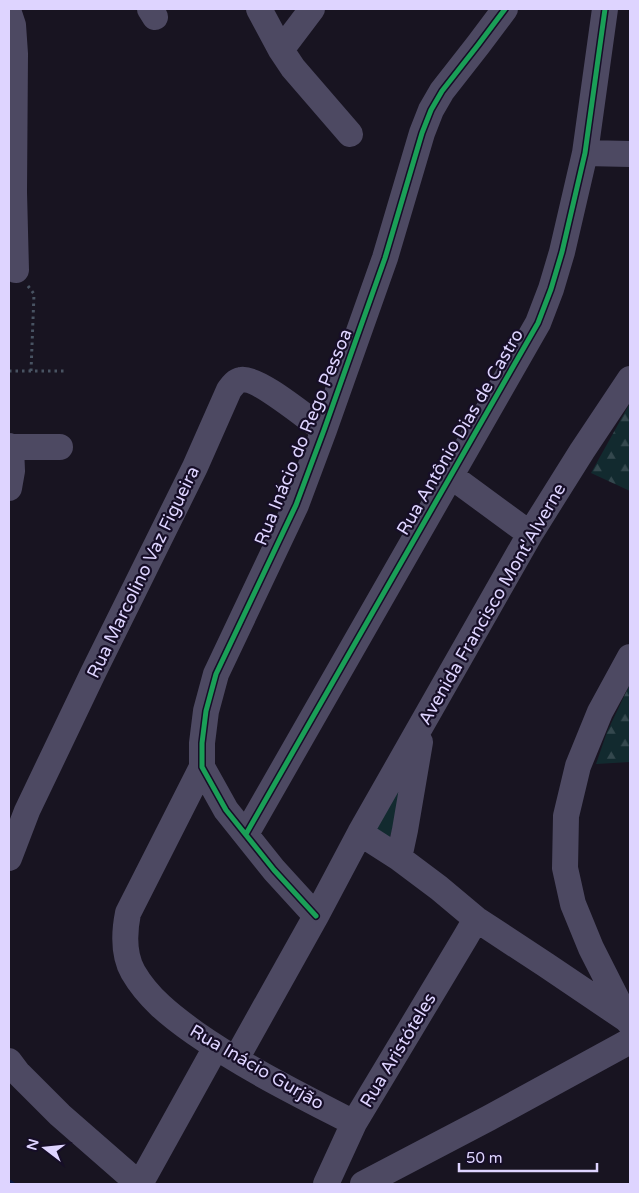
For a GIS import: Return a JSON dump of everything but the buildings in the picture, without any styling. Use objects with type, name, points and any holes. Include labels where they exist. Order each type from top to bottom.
[{"type":"street","points":[[259,9],[281,50],[294,68],[350,134]]},
{"type":"street","points":[[281,50],[312,9]]},
{"type":"street","name":"Rua Inácio do Rego Pessoa","points":[[316,916],[274,870],[226,810],[202,767],[202,743],[206,711],[216,674],[296,505],[385,258],[422,133],[431,110],[442,91],[504,9]]},
{"type":"street","name":"Rua Antônio Dias de Castro","points":[[246,834],[538,324],[562,252],[585,152],[605,9]]},
{"type":"street","points":[[9,13],[13,25],[15,54],[14,192],[16,270]]},
{"type":"street","points":[[585,152],[630,154]]},
{"type":"street","name":"Rua Marcolino Vaz Figueira","points":[[9,858],[27,812],[93,673],[195,467],[229,390],[236,382],[241,380],[254,383],[269,390],[324,430]]},
{"type":"street","name":"Avenida Francisco Mont'Alverne","points":[[140,1184],[316,916],[360,833],[530,534],[582,451],[630,380]]},
{"type":"street","points":[[9,488],[12,471],[10,446],[60,447]]},
{"type":"street","points":[[451,476],[530,534]]},
{"type":"street","points":[[630,657],[600,712],[578,766],[566,816],[565,868],[573,904],[630,1028]]},
{"type":"street","points":[[399,858],[406,830],[418,750],[426,717]]},
{"type":"street","name":"Rua Inácio Gurjão","points":[[202,767],[128,913],[124,940],[132,971],[147,994],[176,1019],[226,1053],[354,1123]]},
{"type":"street","points":[[360,833],[399,858],[476,919],[546,965],[630,1028]]},
{"type":"street","name":"Rua Aristóteles","points":[[326,1184],[354,1123],[476,919]]},
{"type":"street","points":[[363,1184],[489,1118],[630,1028]]},
{"type":"street","points":[[9,1061],[18,1073],[60,1115],[140,1184]]},
{"type":"path","points":[[16,270],[34,294],[30,372]]},
{"type":"path","points":[[9,371],[65,371]]},
{"type":"green space","points":[[630,403],[630,491],[591,473]]},
{"type":"green space","points":[[630,684],[630,762],[596,764],[607,732]]},
{"type":"green space","points":[[395,779],[406,785],[389,840],[367,830]]},
{"type":"cycle path","points":[[316,916],[274,870],[226,810],[202,767],[202,743],[206,711],[216,674],[296,505],[385,258],[422,133],[431,110],[442,91],[505,9]]},
{"type":"cycle path","points":[[246,834],[538,323],[562,252],[585,153],[605,9]]}]
